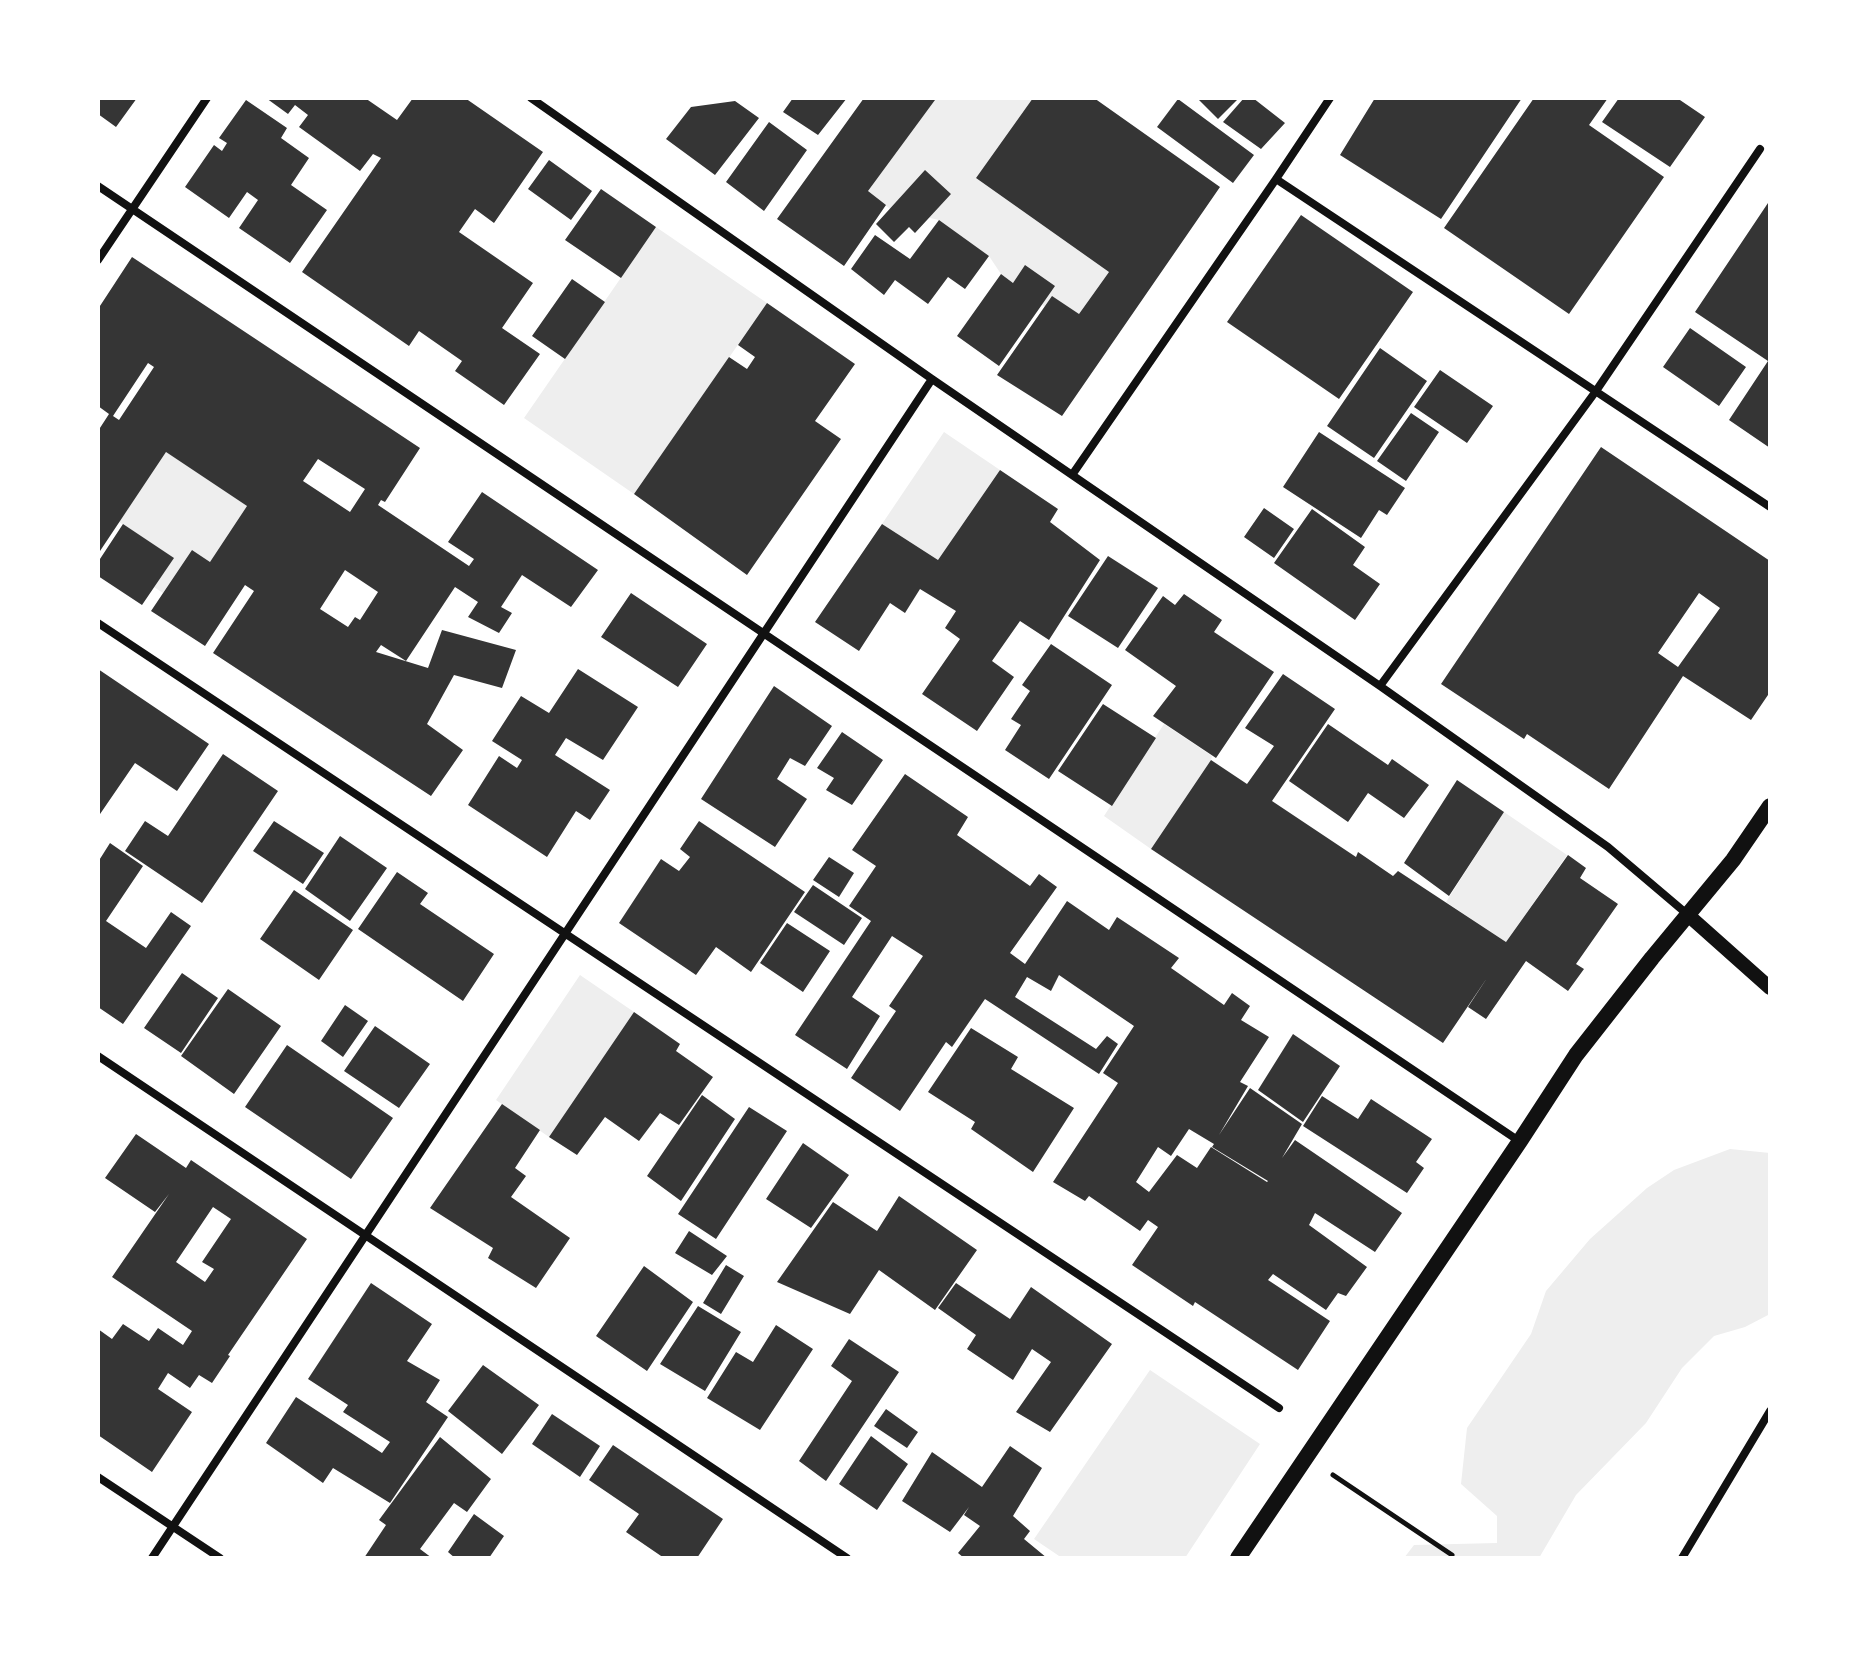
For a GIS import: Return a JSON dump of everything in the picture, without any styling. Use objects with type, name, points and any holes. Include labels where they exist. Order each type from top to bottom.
[{"type":"main road","points":[[1238,1558],[1576,1055],[1733,860],[1770,806]]},
{"type":"street","points":[[98,260],[207,98]]},
{"type":"street","points":[[531,98],[1608,847],[1770,988]]},
{"type":"street","points":[[1072,475],[1330,98]]},
{"type":"street","points":[[1380,686],[1596,391],[1760,149]]},
{"type":"street","points":[[1276,179],[1770,507]]},
{"type":"street","points":[[98,186],[1520,1141]]},
{"type":"street","points":[[152,1558],[932,379]]},
{"type":"street","points":[[98,623],[1279,1408]]},
{"type":"street","points":[[98,1056],[847,1558]]},
{"type":"street","points":[[1682,1558],[1770,1411]]},
{"type":"street","points":[[98,1477],[220,1558]]},
{"type":"path","points":[[1333,1475],[1452,1555]]},
{"type":"shaded area","points":[[931,98],[1033,98],[976,178],[1109,272],[1079,314],[1045,307],[1001,274],[989,256],[939,220],[890,209],[868,191],[934,101]]},
{"type":"shaded area","points":[[656,227],[767,303],[634,494],[524,418]]},
{"type":"shaded area","points":[[944,432],[1000,470],[938,560],[882,524]]},
{"type":"shaded area","points":[[166,452],[247,506],[210,562],[192,550],[163,593],[154,587],[173,558],[119,522]]},
{"type":"shaded area","points":[[1164,724],[1212,756],[1151,849],[1104,816]]},
{"type":"shaded area","points":[[1504,812],[1567,855],[1506,942],[1446,902]]},
{"type":"shaded area","points":[[580,975],[634,1012],[549,1137],[496,1100]]},
{"type":"shaded area","points":[[1730,1149],[1770,1153],[1770,1314],[1745,1327],[1714,1336],[1682,1368],[1646,1423],[1576,1495],[1539,1558],[1404,1558],[1414,1545],[1497,1543],[1497,1516],[1461,1484],[1467,1428],[1531,1334],[1546,1291],[1590,1239],[1647,1188],[1674,1170]]},
{"type":"shaded area","points":[[1150,1370],[1260,1444],[1185,1558],[1062,1558],[1034,1539]]},
{"type":"building","points":[[98,98],[137,98],[116,127],[98,114]]},
{"type":"building","points":[[266,98],[365,98],[397,120],[413,98],[465,98],[543,152],[494,223],[475,209],[459,232],[533,283],[502,328],[540,354],[504,405],[455,371],[462,361],[419,331],[409,346],[302,272],[381,158],[373,154],[360,171],[299,127],[308,115],[295,105],[288,114]]},
{"type":"building","points":[[793,98],[847,98],[818,135],[783,112]]},
{"type":"building","points":[[864,98],[935,100],[868,191],[886,205],[844,266],[777,219]]},
{"type":"building","points":[[1033,98],[1094,98],[1220,187],[1062,416],[997,375],[1052,296],[1079,314],[1109,272],[976,178]]},
{"type":"building","points":[[1197,98],[1239,98],[1218,119]]},
{"type":"building","points":[[1244,98],[1253,98],[1285,123],[1261,149],[1223,122]]},
{"type":"building","points":[[1375,98],[1522,98],[1441,219],[1340,155]]},
{"type":"building","points":[[1534,98],[1608,98],[1589,125],[1664,177],[1569,314],[1444,228]]},
{"type":"building","points":[[1619,98],[1677,98],[1705,117],[1670,167],[1602,122]]},
{"type":"building","points":[[1178,99],[1254,155],[1233,183],[1157,127]]},
{"type":"building","points":[[246,100],[287,128],[281,138],[309,158],[291,185],[327,210],[290,263],[239,228],[258,200],[247,192],[229,218],[185,187],[214,145],[222,151],[227,143],[219,138]]},
{"type":"building","points":[[735,101],[759,118],[715,175],[666,139],[691,107]]},
{"type":"building","points":[[769,122],[807,150],[764,211],[726,182]]},
{"type":"building","points":[[549,160],[592,191],[571,220],[528,189]]},
{"type":"building","points":[[925,170],[951,194],[915,233],[909,227],[894,242],[876,224]]},
{"type":"building","points":[[601,189],[656,227],[621,278],[565,240]]},
{"type":"building","points":[[1770,200],[1770,448],[1729,420],[1768,361],[1695,312]]},
{"type":"building","points":[[1301,215],[1413,292],[1339,399],[1227,322]]},
{"type":"building","points":[[939,220],[989,256],[965,289],[948,277],[928,304],[895,280],[884,295],[851,269],[875,235],[910,259]]},
{"type":"building","points":[[132,257],[420,448],[385,502],[381,500],[378,505],[469,566],[474,559],[448,542],[482,492],[598,570],[571,607],[522,575],[501,607],[512,613],[499,633],[468,617],[478,602],[455,587],[406,661],[381,645],[376,652],[428,668],[442,630],[516,650],[502,688],[454,675],[427,724],[463,750],[431,796],[213,653],[254,591],[245,585],[205,646],[151,611],[192,550],[210,562],[247,506],[166,452],[98,554],[98,431],[109,414],[98,406],[98,309]],"holes":[[[148,363],[154,367],[119,420],[113,416]],[[318,459],[365,489],[350,512],[303,481]],[[345,570],[378,592],[360,620],[355,617],[348,627],[320,609]]]},
{"type":"building","points":[[1025,265],[1055,286],[999,366],[957,336],[1001,274],[1013,283]]},
{"type":"building","points":[[572,279],[605,302],[565,359],[532,336]]},
{"type":"building","points":[[767,303],[855,364],[815,421],[841,439],[747,575],[634,494],[729,357],[747,369],[755,357],[738,345]]},
{"type":"building","points":[[1690,328],[1746,367],[1719,406],[1663,367]]},
{"type":"building","points":[[1380,348],[1427,381],[1374,458],[1327,426]]},
{"type":"building","points":[[1440,370],[1493,406],[1467,443],[1414,407]]},
{"type":"building","points":[[1411,413],[1439,432],[1406,481],[1377,461]]},
{"type":"building","points":[[1319,432],[1405,488],[1387,515],[1379,510],[1361,538],[1283,487]]},
{"type":"building","points":[[1601,447],[1770,561],[1770,692],[1751,720],[1683,676],[1609,789],[1527,734],[1524,739],[1441,684]],"holes":[[[1699,593],[1720,608],[1678,667],[1658,653]]]},
{"type":"building","points":[[1000,470],[1058,509],[1050,522],[1100,560],[1049,640],[1020,621],[992,661],[1014,677],[977,731],[922,694],[960,639],[945,628],[956,611],[920,589],[905,613],[890,603],[859,651],[815,622],[882,524],[938,560]]},
{"type":"building","points":[[1264,508],[1294,529],[1274,558],[1244,537]]},
{"type":"building","points":[[1312,509],[1365,547],[1353,565],[1380,584],[1355,620],[1274,563]]},
{"type":"building","points":[[123,524],[174,558],[142,605],[98,576],[98,562]]},
{"type":"building","points":[[1108,556],[1158,588],[1118,648],[1068,616]]},
{"type":"building","points":[[631,593],[707,644],[678,687],[601,637]]},
{"type":"building","points":[[1184,594],[1222,620],[1214,632],[1274,672],[1216,758],[1153,716],[1176,686],[1125,650],[1163,596],[1175,605]]},
{"type":"building","points":[[1051,644],[1112,685],[1049,779],[1005,750],[1021,725],[1011,719],[1030,691],[1022,685]]},
{"type":"building","points":[[98,669],[209,744],[177,791],[135,763],[98,817]]},
{"type":"building","points":[[578,669],[638,707],[603,760],[566,738],[555,755],[610,790],[590,820],[576,811],[547,857],[468,805],[499,756],[517,768],[522,760],[492,741],[521,696],[549,713]]},
{"type":"building","points":[[1283,674],[1335,709],[1272,801],[1356,857],[1358,852],[1393,876],[1398,871],[1506,942],[1568,855],[1586,868],[1580,878],[1618,904],[1576,964],[1584,969],[1568,991],[1526,961],[1486,1019],[1468,1007],[1487,978],[1443,1043],[1151,849],[1211,760],[1247,784],[1274,746],[1245,728]]},
{"type":"building","points":[[774,686],[832,726],[805,766],[790,758],[777,779],[807,799],[775,847],[701,799]]},
{"type":"building","points":[[1103,704],[1156,738],[1112,806],[1058,771]]},
{"type":"building","points":[[1328,724],[1388,765],[1392,759],[1429,785],[1404,818],[1368,793],[1348,822],[1289,781]]},
{"type":"building","points":[[842,732],[883,760],[852,805],[826,790],[834,778],[817,768]]},
{"type":"building","points":[[223,754],[278,791],[202,903],[125,851],[145,821],[168,836]]},
{"type":"building","points":[[905,774],[968,817],[957,835],[1030,886],[1039,874],[1057,887],[1010,953],[1025,964],[1067,901],[1109,930],[1117,917],[1179,958],[1171,968],[1224,1005],[1232,993],[1250,1006],[1241,1020],[1269,1037],[1240,1082],[1248,1086],[1219,1135],[1250,1088],[1302,1124],[1282,1158],[1295,1140],[1402,1213],[1375,1252],[1315,1213],[1309,1225],[1367,1267],[1346,1296],[1338,1293],[1326,1310],[1273,1274],[1268,1280],[1330,1321],[1298,1370],[1195,1302],[1193,1306],[1132,1265],[1158,1227],[1148,1220],[1140,1231],[1089,1196],[1085,1201],[1053,1182],[1118,1083],[1103,1073],[1134,1026],[1059,975],[1051,991],[1027,977],[1015,997],[1096,1049],[1107,1036],[1118,1044],[1099,1074],[985,999],[952,1047],[946,1042],[900,1111],[851,1078],[896,1011],[889,1006],[923,956],[892,936],[852,997],[880,1016],[847,1069],[795,1035],[871,921],[849,906],[876,866],[852,850]],"holes":[[[1189,1129],[1214,1144],[1212,1147],[1268,1181],[1211,1147],[1197,1168],[1177,1155],[1149,1192],[1136,1182],[1158,1147],[1171,1156]]]},
{"type":"building","points":[[1457,780],[1504,812],[1449,896],[1404,863]]},
{"type":"building","points":[[274,821],[324,853],[303,884],[253,851]]},
{"type":"building","points":[[699,821],[805,892],[751,972],[716,947],[696,975],[619,923],[661,859],[679,871],[690,857],[680,849]]},
{"type":"building","points":[[340,836],[387,868],[350,921],[305,889]]},
{"type":"building","points":[[110,843],[143,866],[106,921],[146,948],[171,912],[191,926],[123,1024],[98,1007],[98,862]]},
{"type":"building","points":[[829,857],[854,873],[839,897],[813,880]]},
{"type":"building","points":[[397,872],[428,893],[420,904],[494,954],[463,1001],[358,929]]},
{"type":"building","points":[[813,885],[862,918],[844,945],[794,912]]},
{"type":"building","points":[[294,890],[353,930],[319,980],[260,939]]},
{"type":"building","points":[[787,923],[830,951],[803,992],[760,963]]},
{"type":"building","points":[[182,973],[218,998],[181,1053],[144,1028]]},
{"type":"building","points":[[228,989],[281,1026],[234,1094],[181,1056]]},
{"type":"building","points":[[345,1005],[368,1021],[343,1057],[321,1041]]},
{"type":"building","points":[[634,1012],[680,1044],[676,1051],[713,1077],[679,1125],[660,1113],[639,1141],[605,1117],[577,1155],[549,1137]]},
{"type":"building","points":[[375,1026],[430,1064],[399,1108],[344,1071]]},
{"type":"building","points":[[971,1028],[1018,1057],[1011,1069],[1074,1108],[1033,1172],[971,1129],[975,1122],[928,1092]]},
{"type":"building","points":[[1293,1034],[1340,1066],[1303,1122],[1258,1090]]},
{"type":"building","points":[[287,1045],[393,1118],[351,1179],[245,1107]]},
{"type":"building","points":[[702,1095],[735,1119],[681,1201],[647,1176]]},
{"type":"building","points":[[1322,1096],[1358,1119],[1371,1099],[1432,1139],[1416,1162],[1424,1168],[1407,1193],[1303,1126]]},
{"type":"building","points":[[502,1104],[540,1130],[515,1168],[526,1176],[511,1197],[570,1238],[536,1288],[488,1258],[493,1248],[430,1208]]},
{"type":"building","points":[[749,1107],[787,1131],[716,1239],[678,1214]]},
{"type":"building","points":[[136,1134],[186,1168],[191,1160],[307,1239],[212,1383],[199,1375],[190,1388],[168,1373],[158,1389],[192,1412],[152,1472],[98,1435],[98,1329],[112,1339],[123,1324],[149,1341],[158,1328],[183,1345],[192,1331],[112,1277],[169,1194],[155,1212],[105,1178]],"holes":[[[213,1207],[231,1219],[202,1262],[214,1269],[205,1282],[176,1262]]]},
{"type":"building","points":[[803,1143],[849,1175],[811,1228],[766,1199]]},
{"type":"building","points":[[899,1196],[977,1250],[935,1310],[879,1270],[850,1314],[777,1282],[833,1202],[877,1231]]},
{"type":"building","points":[[689,1231],[727,1256],[712,1275],[675,1253]]},
{"type":"building","points":[[726,1265],[744,1276],[721,1314],[703,1303]]},
{"type":"building","points":[[644,1266],[693,1302],[647,1371],[596,1336]]},
{"type":"building","points":[[371,1283],[432,1324],[407,1361],[440,1380],[426,1402],[448,1417],[390,1503],[333,1468],[323,1483],[266,1443],[296,1397],[382,1453],[390,1442],[343,1412],[348,1405],[308,1379]]},
{"type":"building","points":[[956,1283],[1010,1319],[1031,1287],[1112,1344],[1050,1432],[1016,1412],[1051,1362],[1032,1349],[1013,1380],[967,1349],[976,1335],[938,1308]]},
{"type":"building","points":[[698,1306],[741,1332],[705,1391],[660,1364]]},
{"type":"building","points":[[776,1325],[813,1349],[760,1430],[707,1398],[736,1352],[753,1362]]},
{"type":"building","points":[[849,1339],[899,1372],[826,1481],[799,1461],[852,1381],[831,1366]]},
{"type":"building","points":[[483,1365],[539,1405],[502,1454],[448,1411]]},
{"type":"building","points":[[886,1409],[918,1432],[907,1448],[874,1426]]},
{"type":"building","points":[[552,1414],[600,1446],[580,1477],[532,1444]]},
{"type":"building","points":[[871,1436],[908,1464],[877,1510],[839,1484]]},
{"type":"building","points":[[440,1437],[491,1479],[467,1512],[454,1503],[420,1549],[432,1558],[364,1558],[386,1525],[379,1520]]},
{"type":"building","points":[[613,1445],[723,1519],[697,1558],[664,1558],[626,1532],[639,1514],[589,1480]]},
{"type":"building","points":[[1010,1446],[1042,1468],[1013,1516],[1030,1531],[1024,1539],[1047,1558],[964,1558],[958,1553],[980,1526],[964,1515],[969,1507],[950,1532],[902,1501],[932,1452],[982,1487]]},
{"type":"building","points":[[474,1514],[504,1536],[489,1558],[455,1558],[448,1552]]}]
